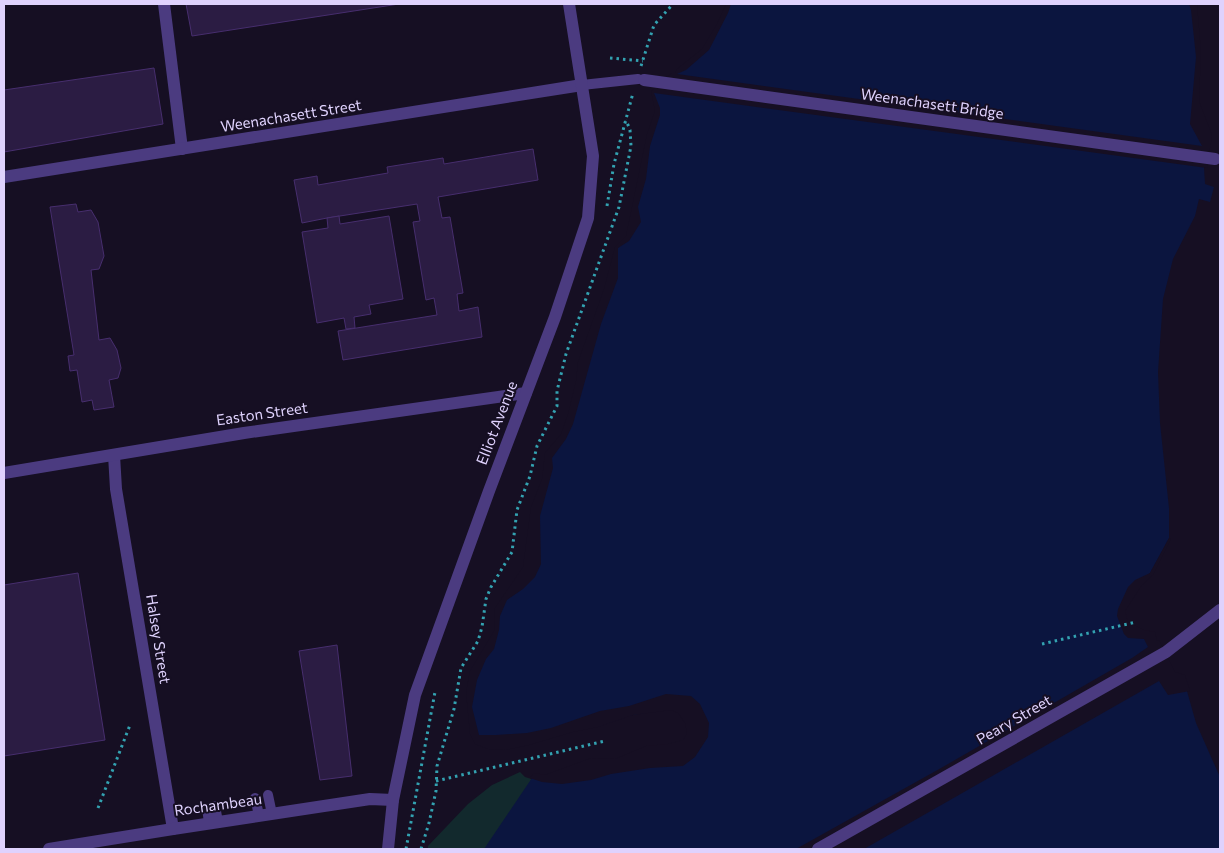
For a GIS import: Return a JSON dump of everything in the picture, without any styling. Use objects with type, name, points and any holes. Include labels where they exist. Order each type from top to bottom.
[{"type":"street","points":[[164,4],[182,150]]},
{"type":"street","name":"Elliot Avenue","points":[[388,849],[393,800],[415,695],[555,317],[588,218],[593,156],[569,4]]},
{"type":"street","name":"Weenachasett Bridge","points":[[641,79],[1215,159]]},
{"type":"street","name":"Weenachasett Street","points":[[4,177],[582,85]]},
{"type":"street","name":"Easton Street","points":[[4,473],[244,433],[526,392]]},
{"type":"street","name":"Halsey Street","points":[[114,455],[116,489],[173,828]]},
{"type":"street","name":"Peary Street","points":[[818,849],[1166,652],[1220,610]]},
{"type":"street","name":"Rochambeau","points":[[49,849],[173,828],[370,799],[393,800]]},
{"type":"lane","points":[[582,85],[641,79]]},
{"type":"lane","points":[[266,815],[268,795]]},
{"type":"lane","points":[[255,798],[266,815]]},
{"type":"lane","points":[[211,807],[213,822]]},
{"type":"path","points":[[610,58],[643,61]]},
{"type":"path","points":[[421,849],[429,822],[437,766],[454,709],[461,668],[478,640],[490,587],[512,552],[517,510],[530,476],[537,446],[557,406],[557,391],[566,354],[619,207],[631,146],[630,130],[628,122],[625,120]]},
{"type":"path","points":[[1042,644],[1136,622]]},
{"type":"path","points":[[98,808],[130,725]]},
{"type":"path","points":[[436,781],[605,742]]},
{"type":"green space","points":[[520,772],[525,777],[541,782],[619,849],[428,849],[428,846],[468,804],[492,785]]},
{"type":"shaded area","points":[[728,4],[1195,4],[1197,26],[1196,101],[1209,135],[1204,168],[1205,184],[1214,187],[1210,202],[1199,199],[1195,216],[1173,259],[1163,299],[1158,372],[1160,423],[1169,508],[1169,538],[1150,573],[1140,583],[1123,610],[1126,624],[1157,641],[1173,674],[1183,677],[1196,723],[1220,777],[1220,849],[484,849],[534,775],[546,777],[616,761],[684,742],[687,736],[688,726],[685,717],[671,708],[477,743],[469,690],[496,632],[497,609],[525,567],[544,479],[547,454],[563,435],[618,248],[628,237],[658,111],[653,93],[704,51]]},
{"type":"pier","points":[[726,4],[731,4],[709,50],[686,70],[677,74],[1202,146],[1190,124],[1196,57],[1189,4],[1197,4],[1201,52],[1199,101],[1212,135],[1207,168],[654,93],[660,108],[660,115],[650,146],[646,179],[638,207],[641,222],[629,241],[618,248],[618,278],[601,324],[573,424],[566,439],[552,458],[553,468],[540,516],[541,564],[535,577],[523,589],[507,600],[500,616],[499,630],[494,649],[486,659],[477,680],[472,707],[479,735],[496,735],[527,733],[551,728],[600,711],[629,706],[666,694],[691,696],[700,704],[709,723],[708,737],[695,757],[683,766],[650,768],[562,784],[542,782],[530,778],[534,773],[545,775],[591,758],[615,759],[646,746],[668,744],[683,740],[687,733],[685,723],[678,713],[671,710],[633,715],[598,727],[506,750],[488,749],[475,744],[470,734],[466,692],[470,671],[494,631],[495,608],[523,567],[531,507],[542,479],[545,453],[561,434],[576,381],[578,362],[604,289],[615,247],[626,236],[647,134],[655,111],[651,91],[702,49]]},
{"type":"pier","points":[[1169,538],[1171,539],[1153,575],[1142,585],[1125,611],[1128,622],[1144,630],[1155,632],[1157,641],[1159,640],[1175,672],[1185,675],[1190,691],[1168,695],[1159,681],[864,849],[796,849],[941,768],[1148,647],[1144,639],[1128,638],[1124,634],[1117,616],[1118,609],[1128,587],[1135,580],[1150,573]]},
{"type":"building","points":[[186,4],[399,4],[192,36]]},
{"type":"building","points":[[154,68],[163,124],[4,152],[4,90]]},
{"type":"building","points":[[533,149],[538,180],[438,197],[442,218],[450,217],[463,293],[457,294],[459,311],[478,307],[482,337],[343,360],[338,331],[437,315],[434,298],[426,300],[413,222],[420,221],[417,204],[302,223],[294,180],[317,176],[318,185],[388,173],[387,167],[443,158],[444,164]]},
{"type":"building","points":[[76,204],[78,212],[91,210],[98,222],[104,256],[99,269],[91,270],[99,340],[110,338],[117,350],[121,368],[118,378],[109,380],[114,407],[94,410],[92,400],[82,402],[77,370],[70,371],[68,356],[74,355],[50,207]]},
{"type":"building","points":[[339,216],[340,224],[389,216],[403,299],[369,305],[371,314],[354,317],[355,328],[346,329],[344,318],[317,323],[302,232],[328,228],[327,218]]},
{"type":"building","points":[[78,573],[105,740],[4,756],[4,585]]},
{"type":"building","points":[[337,645],[352,776],[320,780],[299,651]]}]
